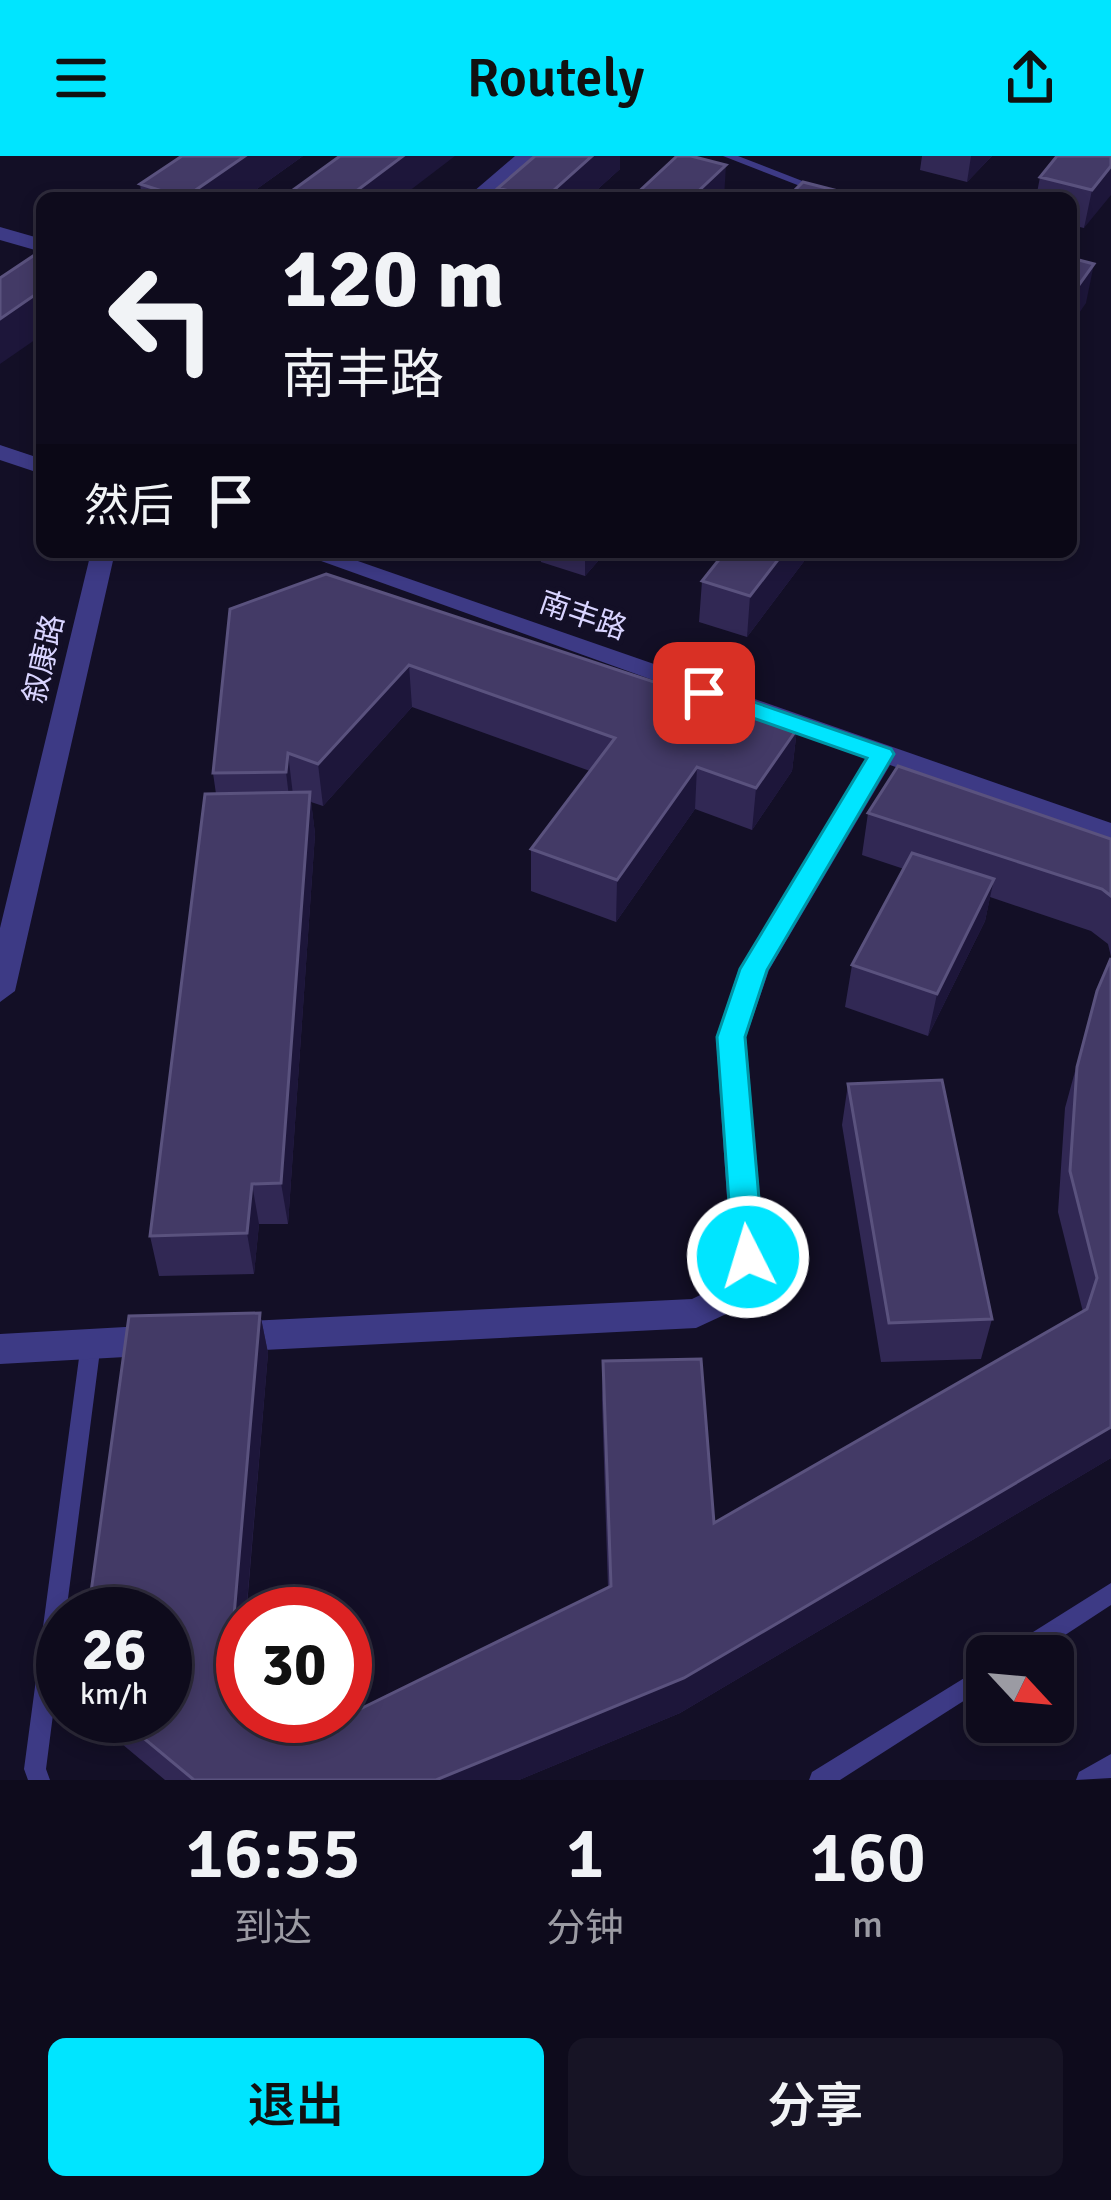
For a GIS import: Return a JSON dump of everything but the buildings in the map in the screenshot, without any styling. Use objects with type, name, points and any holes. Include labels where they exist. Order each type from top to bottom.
[{"type":"street","points":[[483,192],[527,156]]},
{"type":"street","points":[[0,233],[36,244]]},
{"type":"street","points":[[0,452],[36,465]]},
{"type":"street","name":"叙康路","points":[[0,991],[102,558]]},
{"type":"street","name":"南丰路","points":[[325,558],[1111,833]]},
{"type":"street","points":[[0,1348],[696,1313],[725,1299],[748,1257],[731,1037],[754,969],[882,754]]},
{"type":"lane","points":[[728,156],[825,192]]},
{"type":"lane","points":[[39,1780],[34,1769],[91,1343]]},
{"type":"lane","points":[[1046,1635],[1111,1593]]},
{"type":"lane","points":[[820,1780],[966,1686]]},
{"type":"lane","points":[[1088,1780],[1111,1765]]},
{"type":"route","points":[[704,693],[882,754],[754,969],[731,1037],[748,1257]]}]
